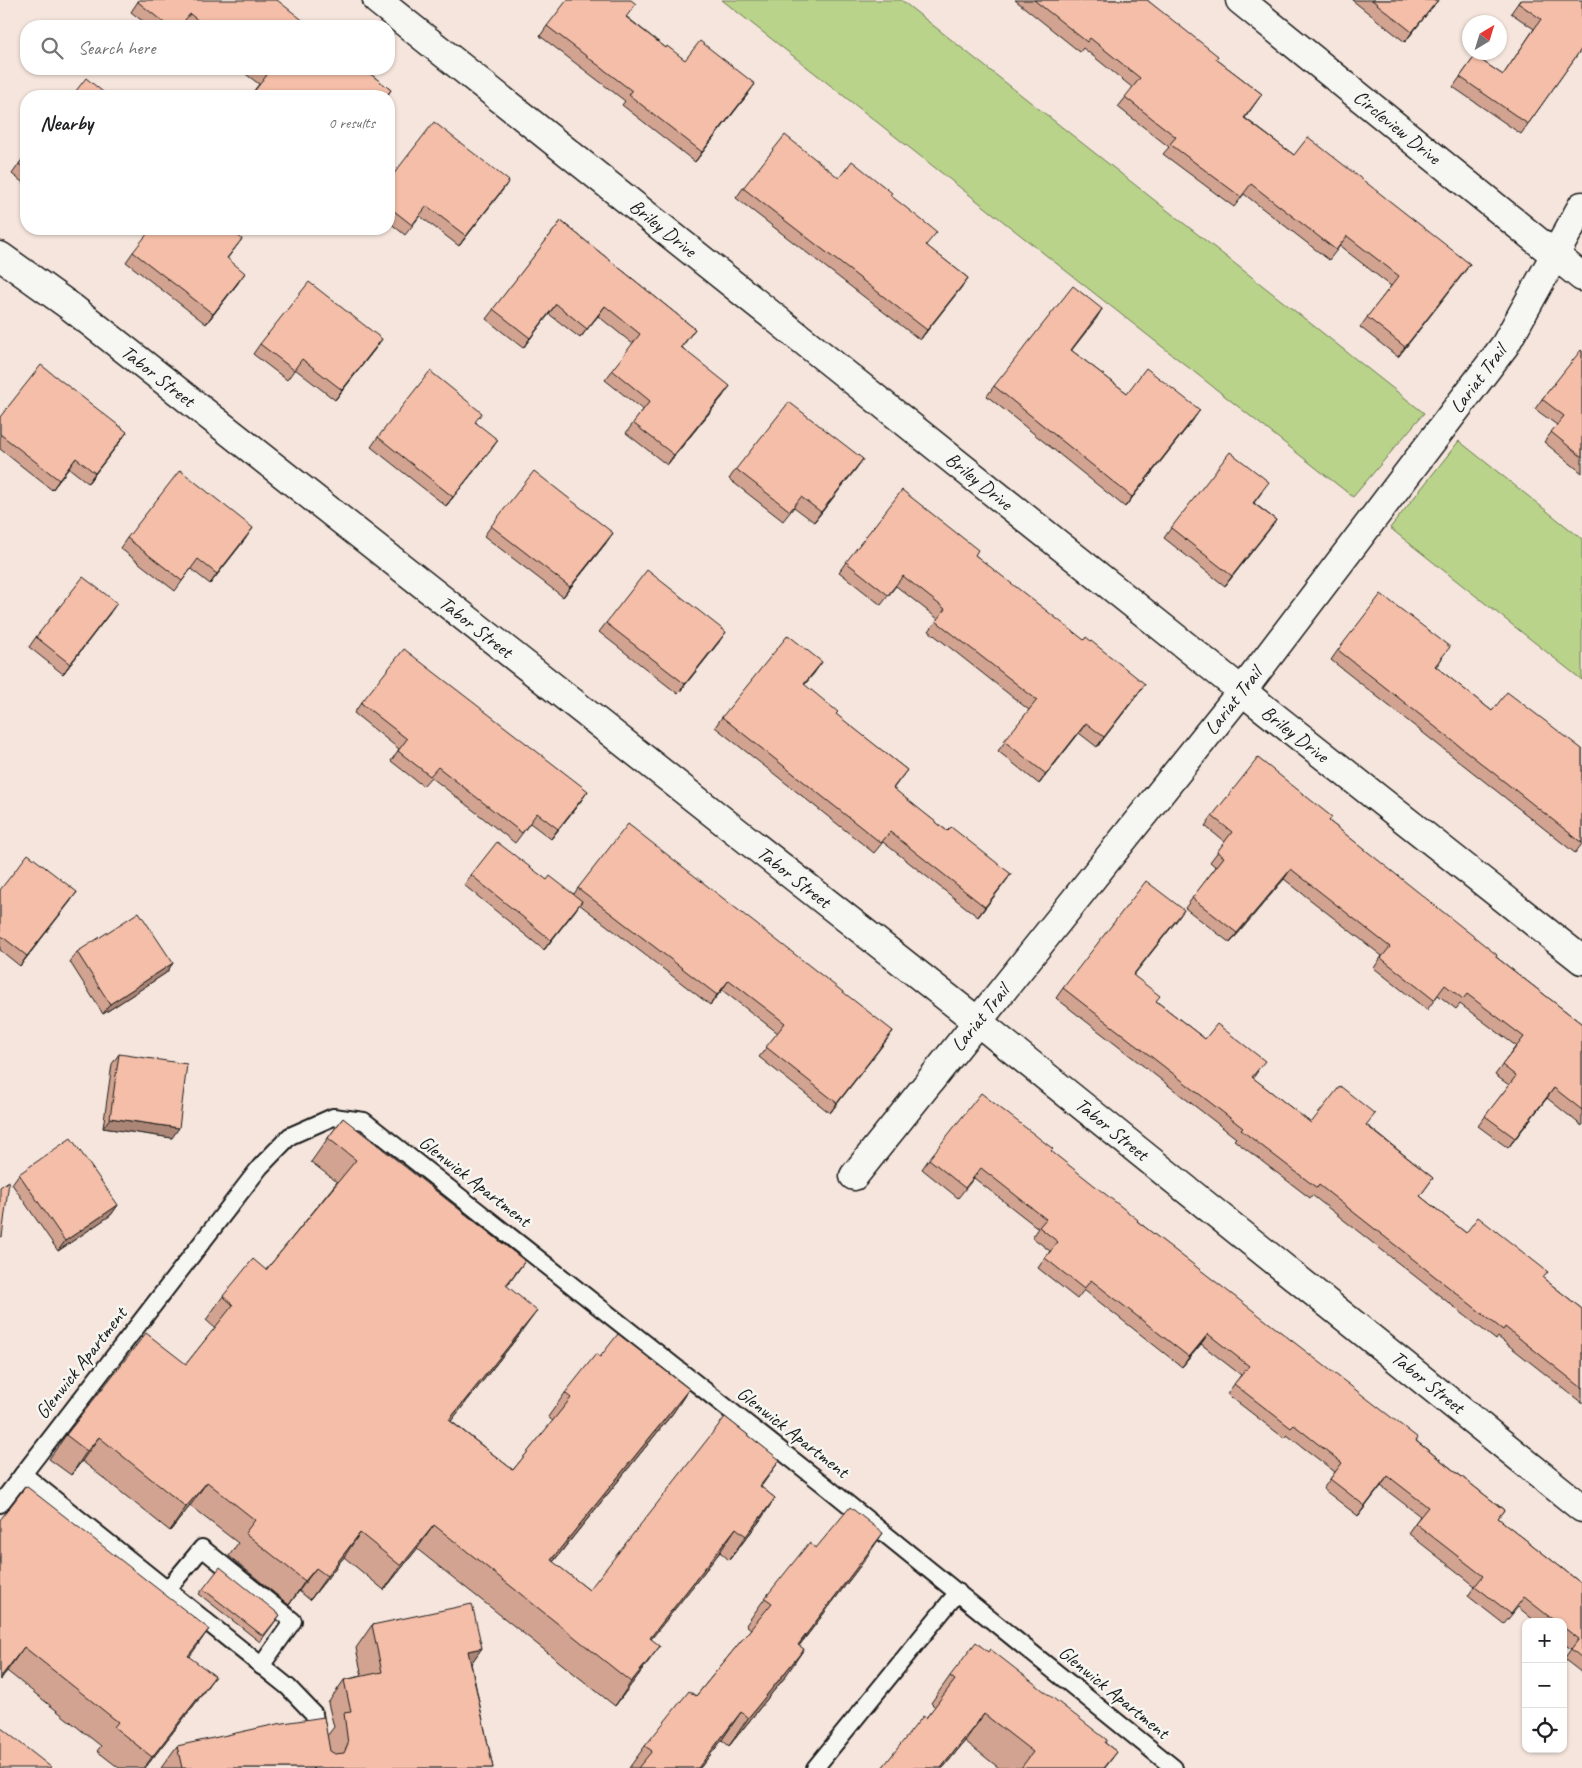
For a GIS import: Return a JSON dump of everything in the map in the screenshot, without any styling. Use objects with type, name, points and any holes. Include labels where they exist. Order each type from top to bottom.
[{"type":"street","name":"Briley Drive","points":[[377,0],[1582,960]]},
{"type":"street","name":"Circleview Drive","points":[[1240,0],[1582,277]]},
{"type":"street","name":"Lariat Trail","points":[[854,1176],[1242,691],[1505,345],[1582,206]]},
{"type":"street","name":"Tabor Street","points":[[0,256],[79,314],[977,1021],[1582,1508]]},
{"type":"lane","name":"Glenwick Apartment","points":[[0,1504],[260,1166],[290,1136],[333,1117],[364,1121],[958,1592],[1174,1768]]},
{"type":"lane","points":[[23,1474],[288,1688],[314,1714],[322,1768]]},
{"type":"lane","points":[[167,1590],[202,1548],[293,1621],[262,1666]]},
{"type":"lane","points":[[815,1768],[958,1592]]},
{"type":"green space","points":[[722,0],[901,0],[1424,413],[1353,497]]},
{"type":"green space","points":[[1459,441],[1582,539],[1582,680],[1390,528]]},
{"type":"building","points":[[139,0],[277,0],[302,20],[198,20],[190,14],[185,20],[160,20],[138,2]]},
{"type":"building","points":[[567,0],[631,0],[636,4],[626,17],[666,48],[667,46],[685,60],[700,41],[755,84],[702,152],[629,95],[632,91],[547,26]]},
{"type":"building","points":[[1034,0],[1147,0],[1218,56],[1216,59],[1262,94],[1244,118],[1294,155],[1308,137],[1470,264],[1405,347],[1367,317],[1399,276],[1347,236],[1336,250],[1251,184],[1241,197],[1170,144],[1176,137],[1125,97],[1140,78],[1090,38],[1087,42]]},
{"type":"building","points":[[1372,0],[1438,0],[1412,32]]},
{"type":"building","points":[[1521,0],[1582,0],[1582,48],[1528,124],[1460,77],[1472,60],[1481,60],[1503,75],[1541,19],[1518,3]]},
{"type":"building","points":[[267,75],[372,75],[391,90],[255,90]]},
{"type":"building","points":[[86,78],[101,90],[77,90]]},
{"type":"building","points":[[434,122],[509,181],[466,236],[427,206],[412,225],[395,212],[395,172]]},
{"type":"building","points":[[785,135],[839,178],[852,161],[892,193],[890,195],[937,232],[926,245],[968,278],[927,330],[743,188]]},
{"type":"building","points":[[561,221],[695,329],[681,347],[730,386],[674,455],[633,423],[650,401],[612,370],[640,334],[605,306],[587,329],[556,304],[530,338],[493,309]]},
{"type":"building","points":[[146,235],[237,235],[242,239],[227,258],[245,273],[213,314],[133,252]]},
{"type":"building","points":[[309,282],[382,339],[342,390],[302,359],[294,370],[260,344]]},
{"type":"building","points":[[1073,286],[1102,309],[1071,350],[1127,393],[1146,368],[1200,410],[1132,497],[994,386]]},
{"type":"building","points":[[1581,350],[1582,457],[1551,432],[1564,416],[1542,399]]},
{"type":"building","points":[[41,365],[127,432],[95,473],[76,458],[59,480],[0,434],[0,417]]},
{"type":"building","points":[[430,371],[482,413],[475,422],[498,440],[453,497],[378,437]]},
{"type":"building","points":[[789,402],[863,459],[821,512],[801,497],[790,511],[736,469]]},
{"type":"building","points":[[1230,452],[1269,482],[1253,503],[1276,520],[1232,576],[1171,528]]},
{"type":"building","points":[[180,470],[253,528],[217,574],[198,559],[182,581],[127,538]]},
{"type":"building","points":[[534,471],[613,533],[570,587],[491,526]]},
{"type":"building","points":[[902,490],[978,550],[975,555],[1084,640],[1086,637],[1145,684],[1104,737],[1086,723],[1046,774],[1004,741],[1037,700],[936,621],[945,609],[903,576],[888,595],[846,562]]},
{"type":"building","points":[[647,570],[726,632],[685,684],[606,623]]},
{"type":"building","points":[[83,577],[117,603],[70,664],[36,637]]},
{"type":"building","points":[[1381,594],[1450,647],[1435,666],[1492,711],[1507,692],[1582,749],[1582,843],[1338,650]]},
{"type":"building","points":[[788,635],[822,662],[804,684],[838,712],[836,714],[907,770],[893,788],[947,831],[951,827],[1011,874],[985,907],[890,832],[881,843],[722,717]]},
{"type":"building","points":[[404,649],[588,791],[558,829],[537,813],[522,833],[438,767],[430,776],[398,751],[407,739],[361,703]]},
{"type":"building","points":[[1258,758],[1332,817],[1329,821],[1497,955],[1496,957],[1582,1024],[1582,1110],[1554,1088],[1515,1138],[1485,1116],[1516,1076],[1502,1065],[1524,1037],[1467,994],[1463,999],[1445,985],[1434,1000],[1381,958],[1390,947],[1291,869],[1237,933],[1192,898],[1224,857],[1217,852],[1232,832],[1212,816]]},
{"type":"building","points":[[628,824],[893,1031],[837,1103],[766,1047],[785,1023],[729,980],[717,995],[578,888]]},
{"type":"building","points":[[497,842],[547,880],[550,876],[582,901],[551,940],[471,875]]},
{"type":"building","points":[[28,854],[77,892],[27,956],[0,935],[0,890]]},
{"type":"building","points":[[1146,881],[1184,910],[1133,975],[1160,996],[1156,1001],[1205,1039],[1217,1024],[1265,1061],[1252,1077],[1311,1123],[1340,1086],[1375,1114],[1366,1125],[1433,1178],[1420,1196],[1466,1233],[1478,1217],[1548,1272],[1543,1278],[1582,1309],[1582,1388],[1505,1327],[1503,1330],[1319,1185],[1317,1188],[1241,1130],[1243,1128],[1063,988]]},
{"type":"building","points":[[139,912],[173,963],[110,1004],[77,952]]},
{"type":"building","points":[[119,1054],[187,1064],[179,1128],[110,1118]]},
{"type":"building","points":[[981,1093],[1053,1149],[1051,1151],[1137,1221],[1418,1438],[1416,1441],[1504,1510],[1498,1518],[1582,1584],[1582,1658],[1571,1649],[1579,1639],[1567,1630],[1567,1618],[1551,1618],[1524,1597],[1511,1614],[1475,1586],[1483,1576],[1415,1523],[1428,1507],[1388,1476],[1365,1506],[1330,1479],[1342,1463],[1294,1425],[1291,1428],[1234,1384],[1249,1366],[1208,1334],[1189,1357],[1091,1280],[1084,1289],[1045,1258],[1058,1242],[1039,1227],[1046,1219],[981,1168],[965,1188],[929,1159]]},
{"type":"building","points":[[343,1118],[525,1261],[506,1285],[537,1311],[449,1420],[513,1470],[571,1398],[565,1393],[596,1354],[600,1357],[618,1334],[689,1389],[551,1560],[589,1590],[725,1417],[780,1460],[760,1486],[775,1498],[746,1536],[736,1528],[650,1638],[660,1646],[631,1682],[434,1525],[401,1566],[360,1533],[327,1576],[316,1568],[305,1581],[245,1533],[255,1520],[207,1482],[186,1507],[99,1437],[87,1451],[66,1435],[146,1333],[186,1364],[233,1305],[223,1296],[253,1259],[266,1270],[356,1160],[328,1138]]},
{"type":"building","points":[[71,1138],[118,1205],[65,1241],[19,1174]]},
{"type":"building","points":[[9,1181],[2,1237],[0,1236],[0,1187]]},
{"type":"building","points":[[26,1486],[209,1629],[188,1656],[215,1676],[152,1757],[114,1727],[118,1722],[24,1647],[0,1678],[0,1520]]},
{"type":"building","points":[[850,1507],[883,1533],[798,1645],[804,1649],[748,1718],[741,1712],[698,1768],[638,1768],[652,1751],[645,1746],[689,1691],[696,1696],[772,1603],[765,1598],[809,1543],[816,1548]]},
{"type":"building","points":[[220,1567],[280,1615],[263,1636],[203,1589]]},
{"type":"building","points":[[472,1604],[482,1648],[468,1651],[493,1768],[182,1768],[177,1746],[277,1724],[324,1717],[330,1751],[335,1754],[344,1753],[348,1744],[344,1713],[351,1712],[344,1680],[382,1672],[372,1625]]},
{"type":"building","points":[[976,1642],[988,1652],[990,1649],[1107,1740],[1105,1743],[1117,1752],[1104,1768],[1021,1768],[1033,1752],[984,1714],[941,1768],[882,1768],[923,1716],[926,1718],[955,1680],[950,1676]]},
{"type":"building","points":[[0,1727],[52,1768],[0,1768]]}]
